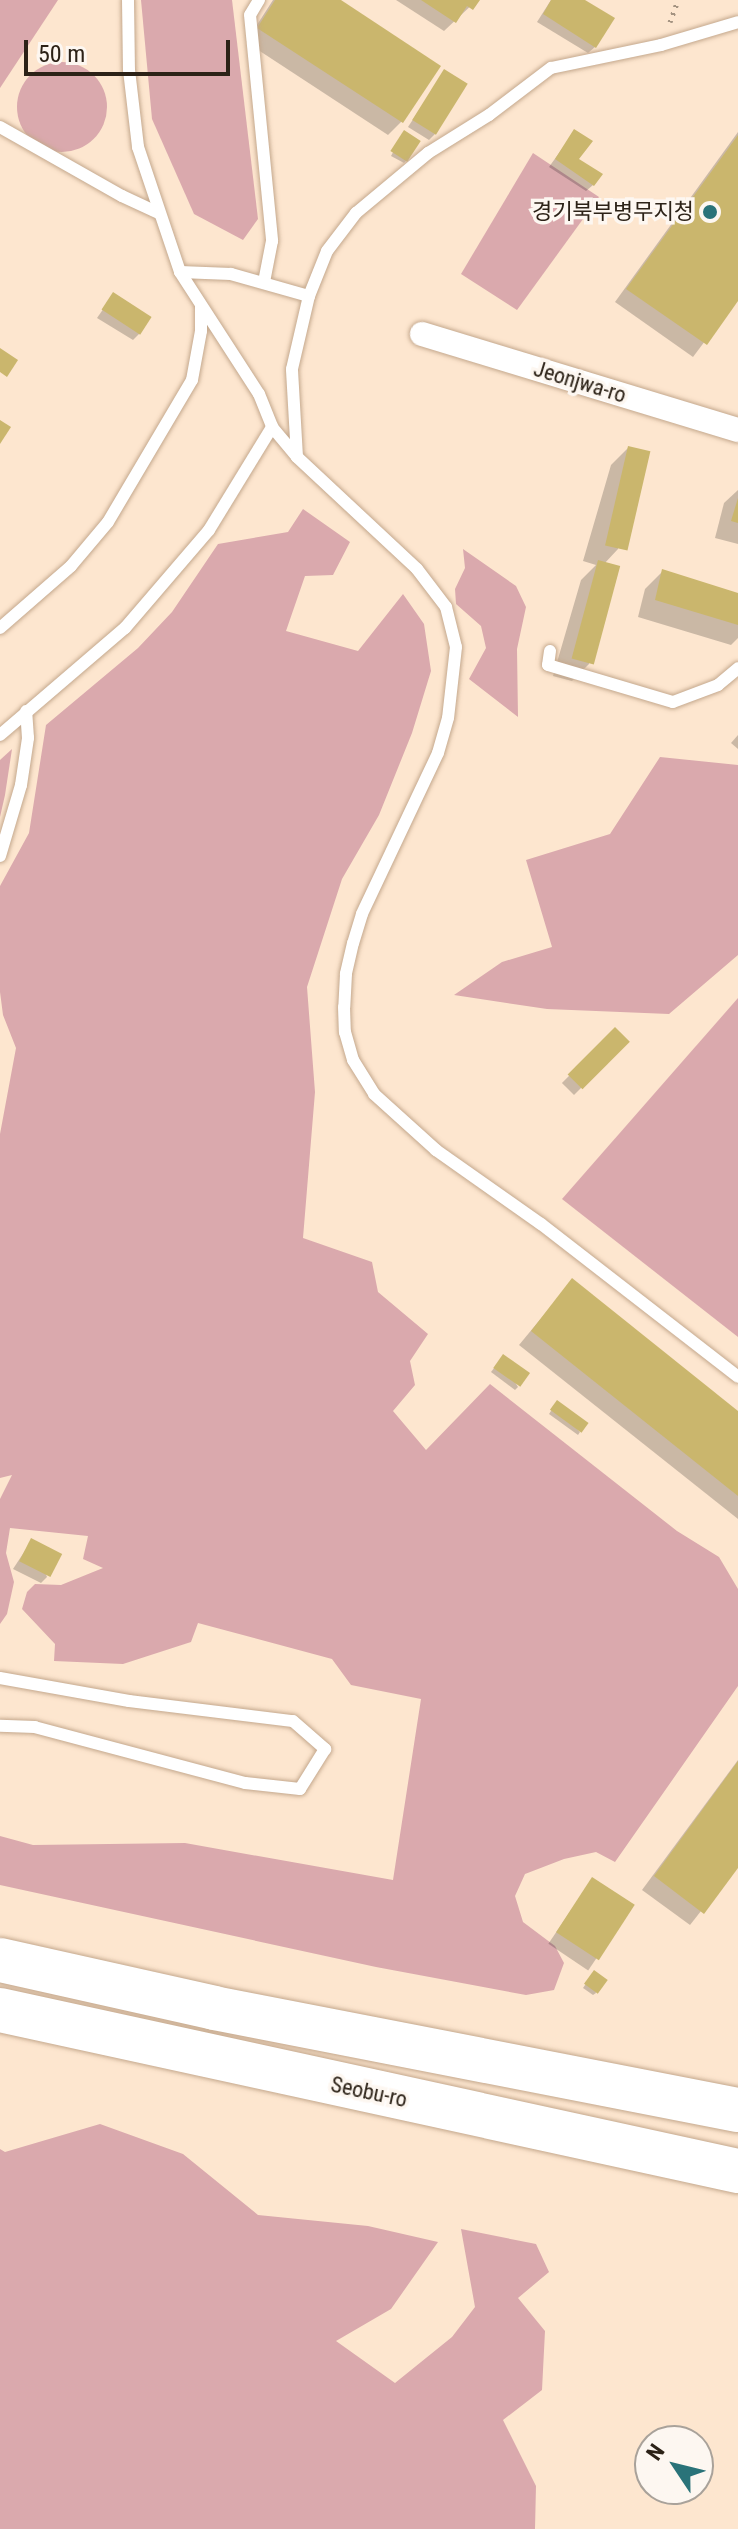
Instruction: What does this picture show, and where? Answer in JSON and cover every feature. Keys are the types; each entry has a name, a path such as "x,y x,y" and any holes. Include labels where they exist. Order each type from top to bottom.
{"highway":[{"path":"0,1960 214,2008 738,2110"},
{"name":"Seobu-ro","path":"0,2010 738,2171"}],"street":[{"name":"Jeonjwa-ro","path":"422,334 738,430"}],"lane":[{"path":"128,0 129,70 138,147 180,272 259,394 272,427 297,457 417,569 446,607 456,647 448,718 438,753 362,914 353,943 346,974 344,1007 345,1032 353,1060 374,1094 436,1150 541,1224 738,1377"},
{"path":"259,0 250,15 272,241 264,282"},
{"path":"297,457 292,369 309,296 327,251 356,213 428,153 489,115 551,68 661,45 738,22"},
{"path":"0,127 158,213"},
{"path":"180,272 231,274 309,296"},
{"path":"0,628 71,566 108,522 192,380 201,331 201,306"},
{"path":"0,735 125,628 164,584 237,490 272,427"},
{"path":"550,651 548,665 673,702 718,685 738,668"},
{"path":"0,856 21,785 28,738 26,711"},
{"path":"0,1678 129,1701 293,1721 325,1749 300,1789 245,1783 35,1727 0,1726"}],"shaded area":[{"path":"0,0 58,0 0,88"},
{"path":"141,0 232,0 258,219 243,240 194,214 152,119"},
{"path":"62,62 79,65 94,75 104,90 107,107 104,124 94,139 79,149 62,152 45,149 30,139 20,124 17,107 20,90 30,75 45,65"},
{"path":"533,153 599,197 517,310 461,274"},
{"path":"303,509 350,542 333,575 305,576 286,631 358,651 403,594 424,624 431,671 412,733 379,815 342,879 307,987 315,1092 303,1238 372,1262 378,1292 428,1334 410,1361 415,1385 393,1411 426,1450 490,1384 677,1531 719,1557 738,1589 738,1686 615,1862 596,1852 564,1859 525,1874 515,1896 523,1922 555,1946 564,1963 554,1990 526,1995 376,1967 0,1885 0,1836 33,1845 185,1843 393,1880 421,1699 351,1685 332,1659 198,1623 191,1642 123,1664 54,1661 55,1644 22,1609 27,1592 35,1584 61,1585 103,1568 83,1559 88,1536 10,1528 6,1553 14,1582 7,1614 0,1624 0,1499 12,1475 0,1478 0,1134 16,1048 3,1015 0,992 0,886 29,833 46,725 138,648 172,612 218,544 288,532"},
{"path":"463,549 516,586 526,607 517,649 518,717 469,679 486,648 481,626 456,604 455,589 465,568"},
{"path":"12,749 5,795 0,817 0,760"},
{"path":"660,757 738,765 738,955 669,1014 547,1009 454,995 502,962 552,947 526,860 610,834"},
{"path":"738,998 738,1337 562,1199"},
{"path":"100,2124 183,2154 258,2215 368,2226 438,2242 391,2309 336,2341 395,2383 452,2337 475,2307 461,2229 536,2244 549,2272 518,2298 545,2331 542,2390 503,2420 536,2486 535,2529 0,2529 0,2149 5,2152"}],"building":[{"path":"275,0 341,0 441,66 403,123 257,28"},
{"path":"421,0 480,0 473,10 467,6 456,23"},
{"path":"551,0 585,0 615,18 596,48 543,14"},
{"path":"444,69 468,84 436,135 412,120"},
{"path":"574,129 593,141 579,159 603,174 594,186 555,159"},
{"path":"404,130 421,141 407,162 390,151"},
{"name":"경기북부병무지청","path":"738,135 738,301 707,345 626,289"},
{"path":"113,292 152,317 140,335 102,310"},
{"path":"0,348 18,360 7,377 0,372"},
{"path":"0,420 11,427 0,444"},
{"path":"628,446 650,451 627,551 605,545"},
{"path":"738,498 738,523 731,521"},
{"path":"598,560 620,566 594,664 572,659"},
{"path":"662,569 738,593 738,625 655,600"},
{"path":"615,1027 630,1042 582,1089 568,1074"},
{"path":"572,1278 738,1411 738,1496 531,1331"},
{"path":"503,1354 530,1373 520,1387 493,1368"},
{"path":"557,1400 589,1423 581,1433 550,1410"},
{"path":"31,1538 62,1554 50,1577 19,1561"},
{"path":"738,1761 738,1868 704,1914 654,1876"},
{"path":"592,1877 635,1905 599,1960 556,1932"},
{"path":"594,1970 608,1980 598,1994 584,1984"}],"place":[{"name":"경기북부병무지청","path":"710,212"}]}
